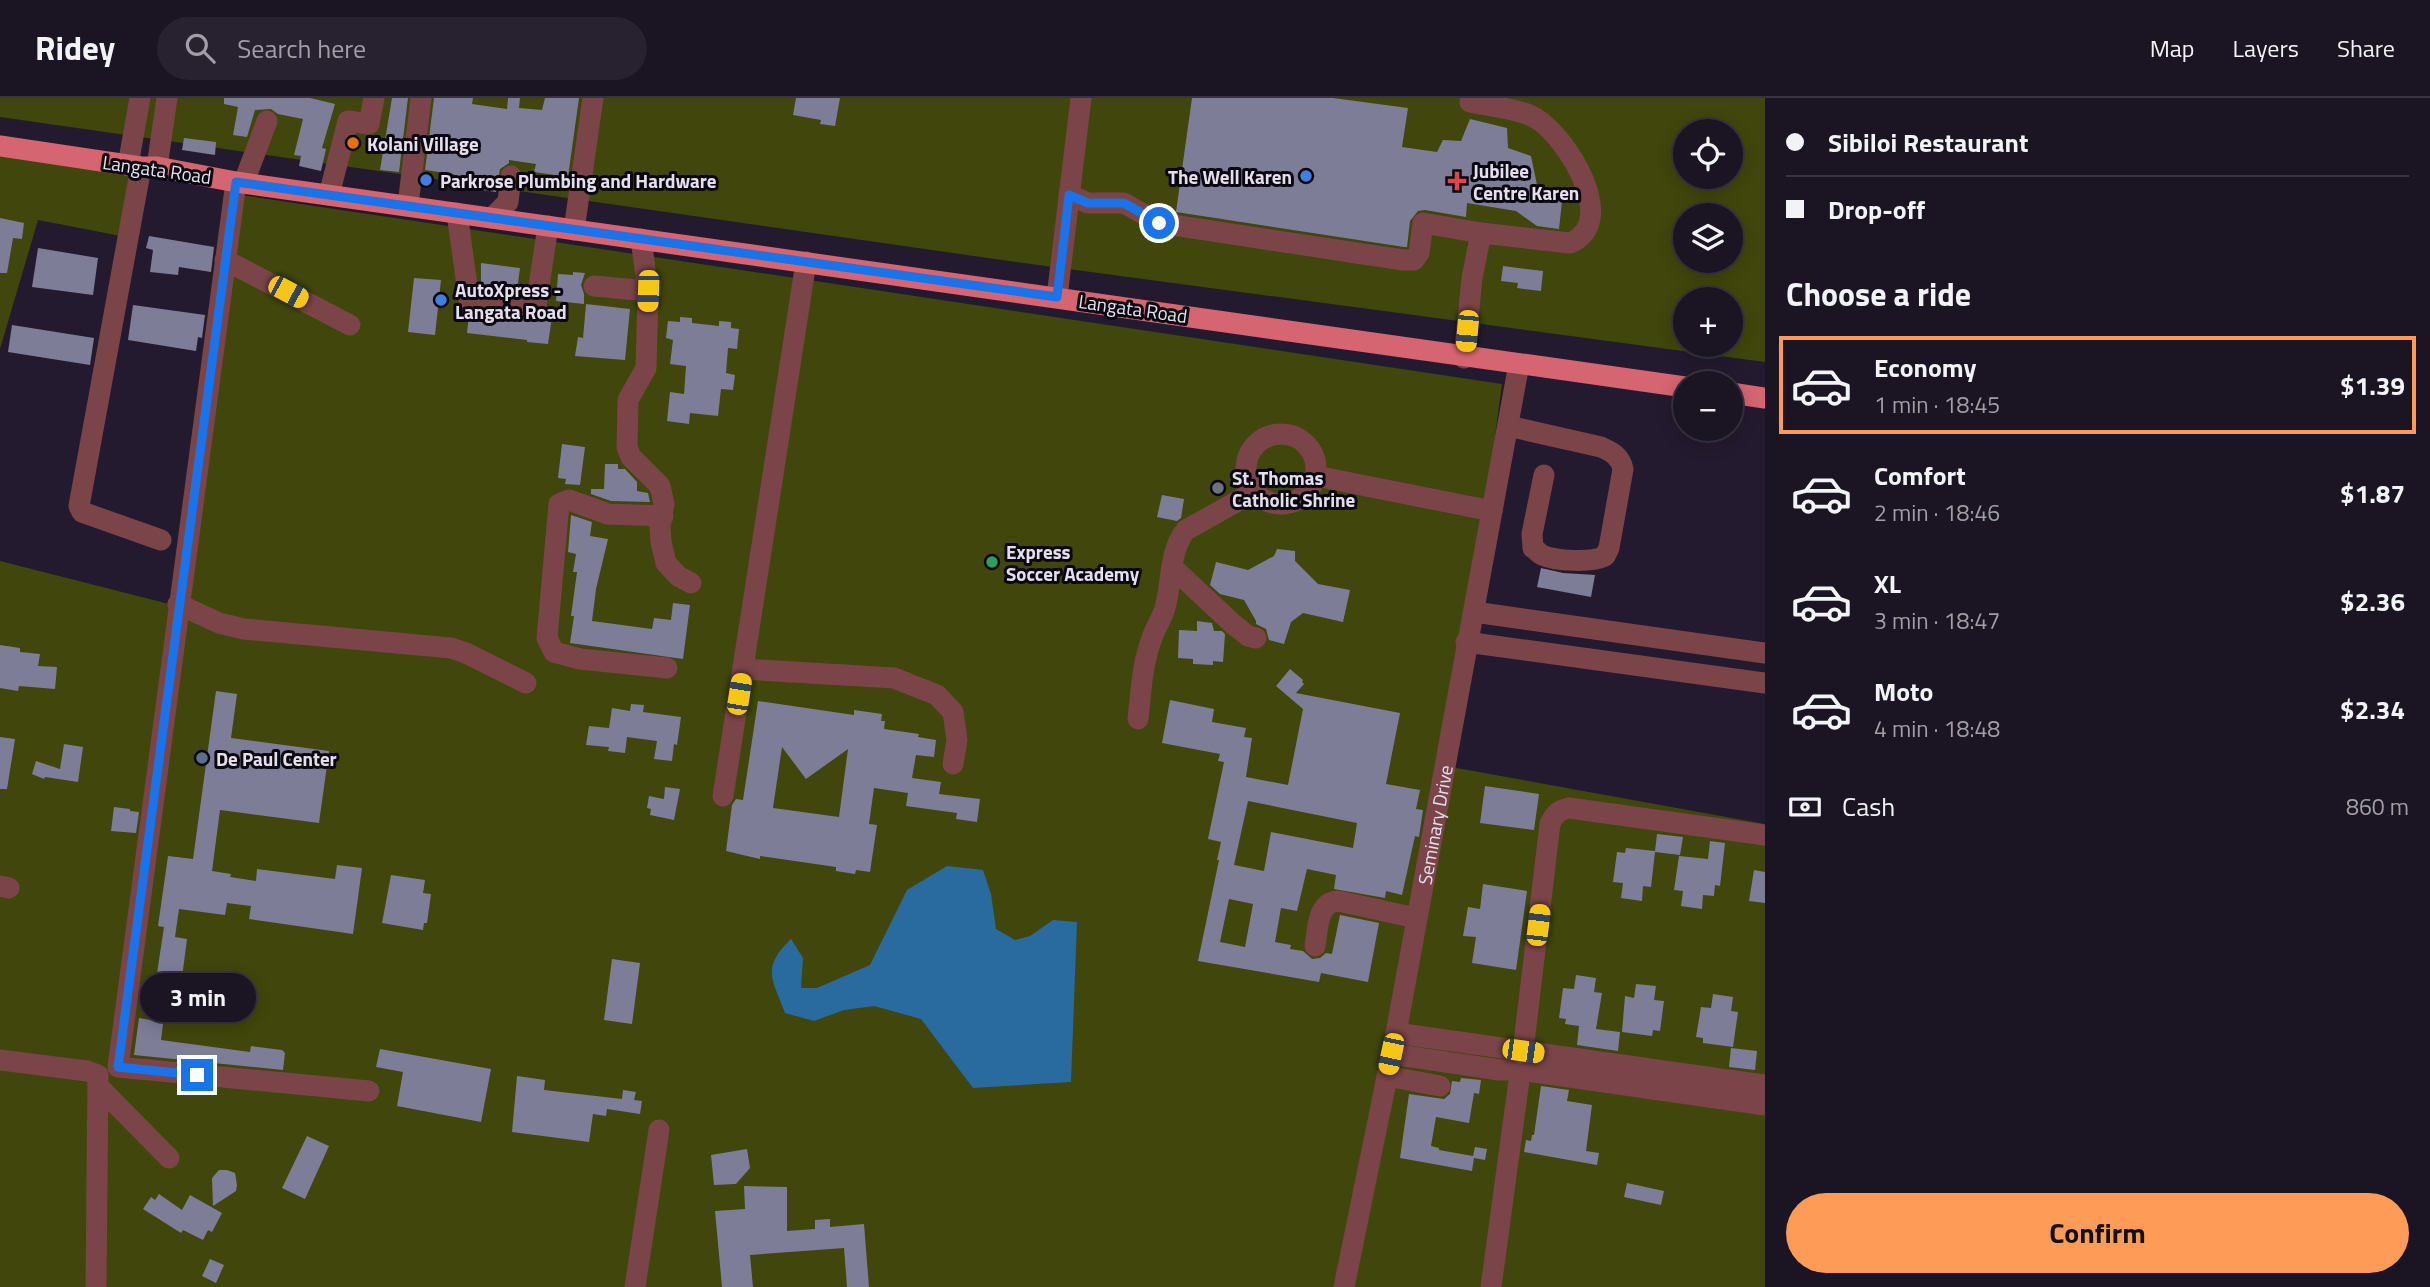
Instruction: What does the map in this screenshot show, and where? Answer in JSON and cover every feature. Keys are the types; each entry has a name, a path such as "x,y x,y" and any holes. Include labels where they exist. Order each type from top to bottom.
{"main road":[{"name":"Langata Road","path":"0,146 1464,358 1673,385"},
{"path":"1743,395 1765,398"}],"street":[{"path":"140,98 142,166"},
{"path":"161,540 82,512 79,506 142,166 167,98"},
{"path":"329,195 348,121 369,124 374,98"},
{"path":"408,205 421,98"},
{"path":"574,230 593,98"},
{"path":"1057,297 1081,98"},
{"path":"1069,195 1088,203 1124,203 1159,223 1404,260 1414,260 1419,256 1423,223 1570,243 1581,239 1591,215 1590,195 1579,171 1561,144 1540,120 1531,115 1470,102"},
{"path":"267,121 240,182 225,260 118,1067 369,1090"},
{"path":"457,213 469,300 536,305 538,224 518,204 517,177 508,202 492,218"},
{"path":"1464,358 1472,278 1481,233"},
{"path":"641,239 648,291 646,368 628,400 627,447 631,457 660,486 664,504 660,527 662,552 666,563 678,576 691,583"},
{"path":"225,260 350,325"},
{"path":"723,796 806,262"},
{"path":"594,286 648,291"},
{"name":"Seminary Drive","path":"1344,1287 1387,1076 1518,364"},
{"path":"1508,426 1601,447 1621,460 1623,469 1605,556 1598,560 1571,560 1542,555 1533,548 1532,534 1544,475"},
{"path":"1279,433 1292,435 1303,441 1312,451 1317,463 1316,476 1311,488 1302,498 1277,504 1254,492 1245,468 1248,455 1255,444 1266,436 1279,433"},
{"path":"1316,476 1492,511"},
{"path":"1138,719 1143,674 1152,638 1165,610 1180,537 1186,530 1254,492"},
{"path":"663,516 608,514 569,500 559,504 547,638 554,652 580,659 667,668"},
{"path":"1172,568 1233,624 1248,636 1256,638"},
{"path":"178,604 219,623 244,629 451,648 526,682"},
{"path":"1474,612 1765,653"},
{"path":"1573,657 1578,626"},
{"path":"1466,642 1765,683"},
{"path":"743,668 894,678 937,695 953,712 957,740 953,764"},
{"path":"1491,1287 1550,824 1557,812 1569,808 1765,835"},
{"path":"1314,946 1323,906 1329,901 1416,918"},
{"path":"1395,1033 1522,1060 1765,1105"},
{"path":"1391,1054 1500,1070 1522,1060 1765,1085"},
{"path":"0,1060 87,1071 98,1076 100,1088 96,1287"},
{"path":"1387,1076 1440,1086"},
{"path":"100,1088 169,1158"},
{"path":"635,1287 659,1130"}],"green space":[{"path":"0,98 1765,98 1765,362 1728,357 1743,357 1743,287 1673,287 1673,350 1009,261 0,117"},
{"path":"0,148 134,163 131,238 38,220 0,349"},
{"path":"234,194 1502,384 1451,767 1765,824 1765,1287 0,1287 0,561 177,606"}],"water":[{"path":"947,866 983,870 991,894 996,929 1015,940 1030,936 1053,920 1077,922 1071,1082 973,1088 921,1019 874,1006 844,1010 814,1021 785,1013 773,982 772,966 791,939 803,958 801,988 817,988 870,965 907,890"}],"building":[{"path":"224,98 310,98 335,104 322,148 326,149 321,171 299,166 301,156 294,155 303,119 278,114 271,109 255,110 247,137 233,135 238,107 224,104"},
{"path":"392,98 408,98 399,172 380,170"},
{"path":"434,98 473,98 472,104 507,109 508,98 520,98 519,108 542,110 545,98 579,98 568,177 534,172 536,164 509,160 509,163 500,169 496,192 461,187 462,179 453,174 425,170"},
{"path":"796,98 840,98 835,126 820,124 821,120 793,115"},
{"name":"The Well Karen","path":"1192,98 1333,98 1408,108 1402,147 1437,152 1443,140 1461,141 1470,119 1507,128 1508,148 1531,156 1537,185 1562,201 1559,229 1537,226 1516,211 1467,203 1466,217 1418,211 1410,221 1407,247 1404,247 1176,212"},
{"path":"184,138 216,142 215,155 182,150"},
{"path":"0,218 24,223 22,239 13,238 7,273 0,273"},
{"path":"149,236 214,247 211,272 179,267 178,275 150,272 153,250 146,248"},
{"path":"38,248 98,258 93,295 32,287"},
{"path":"481,263 520,268 517,290 481,288"},
{"path":"1503,266 1543,271 1541,291 1517,288 1518,283 1501,281"},
{"path":"573,272 585,273 581,285 584,304 556,301 558,274 573,275"},
{"path":"414,278 441,280 435,335 408,332"},
{"path":"586,304 630,309 625,360 575,356 578,337 583,338"},
{"path":"133,305 205,315 202,338 198,337 196,351 128,340"},
{"path":"469,313 552,317 548,344 467,333"},
{"path":"680,317 692,318 692,323 719,326 719,321 731,322 731,328 739,329 737,349 728,348 726,373 735,375 733,390 721,389 718,416 690,413 689,424 667,421 670,392 684,394 686,366 670,364 673,340 666,338 668,321 680,322"},
{"path":"12,325 94,338 90,365 8,352"},
{"path":"562,444 585,447 580,485 565,484 566,479 558,478"},
{"path":"605,464 618,464 618,469 625,469 637,482 637,491 648,493 650,502 611,501 591,494 591,489 604,489"},
{"path":"1162,495 1184,499 1181,518 1177,521 1157,517"},
{"path":"571,515 592,522 590,536 608,539 596,589 592,621 652,629 654,618 671,620 673,603 690,605 683,659 570,643 577,572 573,572 576,554 568,552"},
{"path":"1277,549 1295,551 1295,561 1318,584 1350,590 1343,622 1303,613 1291,622 1284,644 1269,640 1266,629 1256,624 1244,600 1220,594 1210,585 1216,562 1248,570 1274,556"},
{"path":"1541,568 1563,573 1595,575 1591,597 1537,587"},
{"path":"1197,621 1212,623 1214,631 1222,631 1225,634 1223,662 1213,661 1213,665 1193,664 1193,659 1178,658 1179,630 1197,631"},
{"path":"0,645 20,648 20,652 40,654 38,666 57,667 55,689 19,686 18,691 0,688"},
{"path":"1290,669 1304,684 1296,693 1400,713 1386,784 1420,790 1416,809 1423,810 1419,837 1415,836 1402,895 1386,891 1385,898 1334,889 1336,875 1307,869 1297,911 1281,908 1275,942 1291,945 1290,949 1303,951 1312,959 1320,958 1326,953 1332,954 1340,915 1379,923 1368,982 1321,973 1319,982 1198,961 1219,860 1221,842 1208,839 1224,762 1218,761 1220,754 1162,743 1170,700 1214,709 1212,722 1246,728 1244,737 1252,738 1246,777 1288,785 1303,709 1276,686","holes":["1248,801 1357,823 1353,848 1271,832 1264,871 1234,865","1229,899 1253,904 1245,947 1220,942"]},
{"path":"216,691 237,694 231,738 329,751 319,823 220,810 212,871 256,881 257,869 335,879 337,865 362,868 353,934 249,919 251,906 227,903 225,915 179,909 175,937 187,939 179,1001 166,1000 161,1040 250,1052 251,1046 282,1050 285,1053 283,1070 134,1055 139,1018 150,1020 164,927 158,926 168,856 193,859"},
{"path":"758,701 854,715 854,710 882,714 884,729 919,734 918,737 936,740 934,757 916,755 912,778 941,782 939,794 980,799 977,822 956,819 957,813 906,806 908,793 874,788 869,824 877,825 870,872 856,870 855,874 836,871 836,867 760,856 760,859 726,851 732,805 736,799 743,800","holes":["782,747 806,779 848,749 839,817 773,808"]},
{"path":"631,704 644,705 643,712 681,717 672,761 654,759 657,741 627,737 625,753 608,751 609,747 586,745 589,726 609,728 612,708 630,711"},
{"path":"0,737 15,739 7,789 0,789"},
{"path":"64,744 83,747 78,782 44,779 32,774 36,761 60,769"},
{"path":"1485,786 1539,794 1534,830 1480,823"},
{"path":"665,787 680,789 674,820 650,815 651,809 647,808 649,796 664,799"},
{"path":"114,807 139,812 136,833 111,831"},
{"path":"1657,834 1683,837 1680,855 1655,852 1651,887 1643,886 1642,901 1621,898 1623,883 1613,882 1617,852 1625,853 1626,848 1655,851"},
{"path":"1710,841 1725,843 1720,886 1715,885 1714,896 1703,895 1702,909 1681,906 1683,891 1674,890 1679,856 1708,859"},
{"path":"1754,870 1765,872 1765,903 1749,901"},
{"path":"391,875 425,880 423,893 431,894 427,923 424,923 423,930 382,923"},
{"path":"1483,884 1527,891 1516,970 1472,963 1476,937 1463,936 1468,907 1480,909"},
{"path":"612,959 640,963 632,1024 604,1020"},
{"path":"1576,975 1596,978 1594,992 1602,993 1596,1029 1620,1032 1618,1051 1577,1045 1579,1026 1565,1024 1566,1019 1559,1018 1563,988 1574,989"},
{"path":"1636,984 1656,986 1654,1000 1664,1001 1660,1031 1653,1030 1652,1036 1622,1032 1625,996 1634,998"},
{"path":"1713,994 1733,997 1731,1011 1738,1012 1733,1047 1703,1043 1703,1038 1696,1037 1701,1007 1711,1008"},
{"path":"1731,1048 1757,1051 1755,1070 1729,1067"},
{"path":"380,1049 491,1069 481,1122 397,1106 403,1072 376,1067"},
{"path":"517,1076 545,1080 544,1090 622,1099 623,1090 636,1092 634,1100 642,1101 640,1114 607,1109 606,1116 593,1114 589,1142 512,1132"},
{"path":"1461,1078 1481,1080 1479,1094 1474,1093 1469,1123 1436,1117 1431,1146 1473,1156 1475,1147 1487,1149 1485,1160 1474,1158 1472,1171 1400,1158 1409,1094 1444,1099 1450,1094 1452,1081 1460,1082"},
{"path":"1541,1086 1569,1090 1567,1101 1592,1105 1586,1151 1599,1153 1597,1165 1524,1152 1526,1140 1531,1141 1534,1135"},
{"path":"307,1136 329,1146 305,1199 282,1188"},
{"path":"747,1149 750,1168 736,1184 714,1185 711,1155"},
{"path":"219,1170 235,1173 236,1191 213,1206 212,1178"},
{"path":"1627,1183 1664,1191 1661,1205 1624,1197"},
{"path":"744,1186 787,1187 787,1231 815,1229 815,1220 830,1219 830,1227 864,1224 869,1287 847,1287 844,1248 750,1255 753,1287 722,1287 715,1211 745,1209"},
{"path":"159,1194 182,1210 190,1195 222,1213 212,1232 208,1230 203,1240 183,1230 181,1233 143,1209 151,1197 155,1200"},
{"path":"210,1259 224,1265 216,1283 202,1276"}],"place":[{"name":"Kolani Village","path":"353,143"},
{"name":"The Well Karen","path":"1306,176"},
{"name":"Parkrose Plumbing and Hardware","path":"426,180"},
{"name":"Jubilee Centre Karen","path":"1457,181"},
{"name":"AutoXpress - Langata Road","path":"441,300"},
{"name":"St. Thomas Catholic Shrine","path":"1218,488"},
{"name":"Express Soccer Academy","path":"992,562"},
{"name":"De Paul Center","path":"202,758"}],"route":[{"path":"197,1075 118,1067 236,182 1057,297 1069,195 1088,203 1124,203 1159,223"}]}
